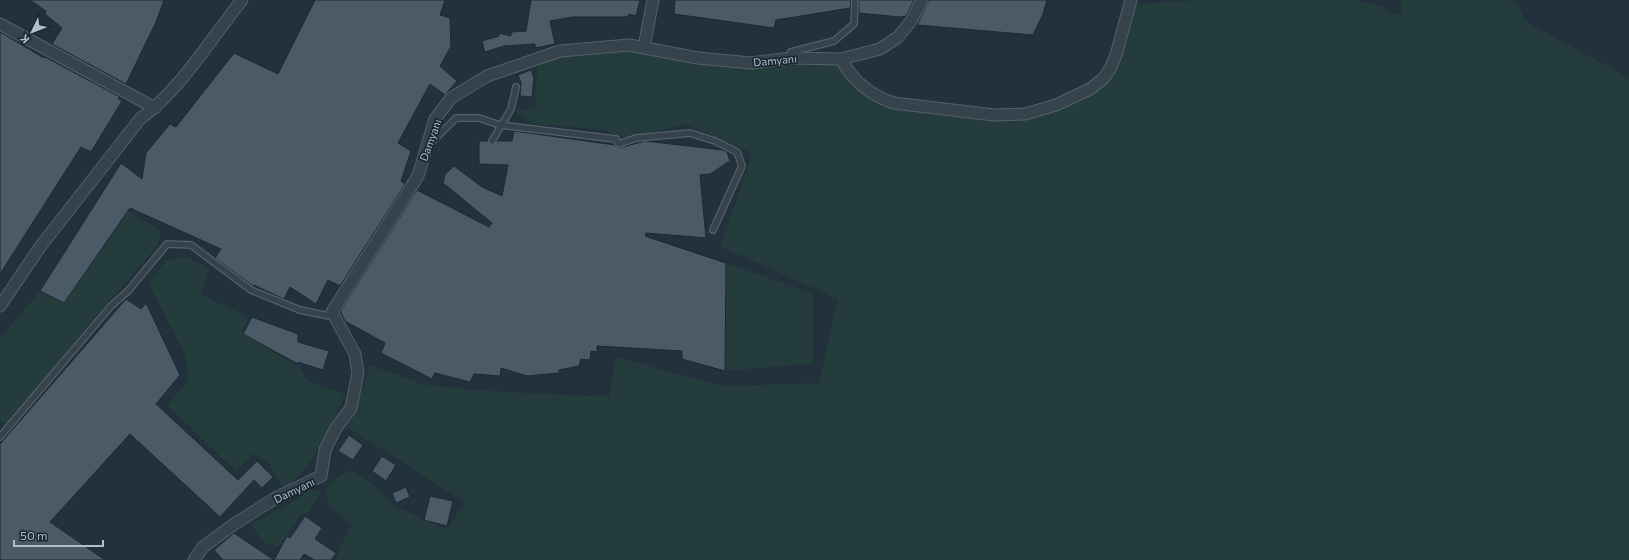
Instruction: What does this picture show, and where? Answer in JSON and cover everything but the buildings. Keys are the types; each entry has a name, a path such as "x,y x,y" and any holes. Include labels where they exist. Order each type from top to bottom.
{"street":[{"path":"0,306 40,247 140,119 155,108 194,63 242,0"},
{"path":"644,47 654,0"},
{"name":"Damyanı","path":"194,560 203,547 233,525 277,497 321,476 325,450 336,428 351,408 358,373 356,354 332,312 418,176 435,120 451,98 487,76 560,51 630,46 644,47 698,58 751,63 791,58 841,59 880,49 898,37 911,21 922,0"},
{"path":"841,59 844,66 868,91 880,99 894,104 994,115 1025,114 1056,105 1090,88 1103,79 1110,69 1116,55 1131,0"},
{"path":"0,24 155,108"}],"lane":[{"path":"791,58 791,52 834,41 854,24 855,0"},
{"path":"492,141 500,125 511,109 516,87"},
{"path":"425,149 456,118 479,118 500,125 616,139 619,144 636,138 690,133 715,141 737,152 742,166 713,230"},
{"path":"0,437 110,306 128,291 167,244 191,245 251,290 300,310 335,318"}],"green space":[{"path":"1199,0 1354,0 1385,7 1387,12 1402,16 1402,0 1513,0 1518,4 1525,21 1629,78 1629,560 335,560 351,525 329,505 325,492 334,479 351,470 376,486 393,505 447,530 465,502 347,427 356,410 370,365 422,384 470,390 609,397 616,357 721,386 819,383 838,299 721,247 752,153 685,124 627,139 601,129 534,124 515,111 535,107 537,68 554,58 579,52 610,50 680,52 773,61 837,63 866,94 1026,117 1104,82 1135,4"},
{"path":"128,211 161,231 157,247 95,317 7,425 0,420 0,338 40,291 64,303"},
{"path":"187,257 210,268 201,294 248,317 242,333 299,367 308,381 345,394 331,427 311,461 287,488 280,483 269,463 252,454 235,471 168,406 188,380 186,357 149,284 166,260"},
{"path":"726,263 813,294 813,363 725,371"},
{"path":"309,490 321,491 309,512 301,514 279,546 264,544 251,524 288,505"}]}
